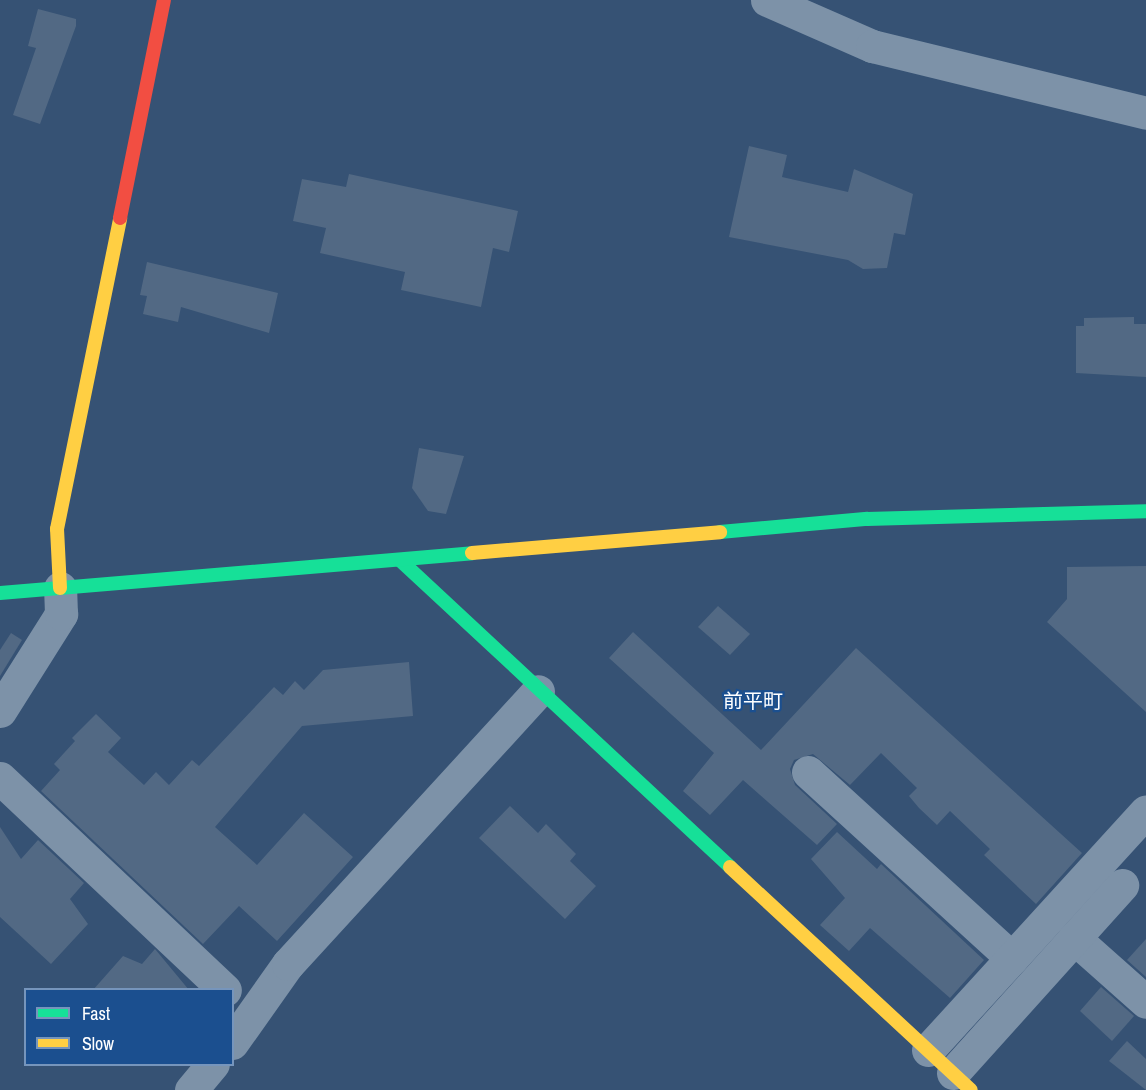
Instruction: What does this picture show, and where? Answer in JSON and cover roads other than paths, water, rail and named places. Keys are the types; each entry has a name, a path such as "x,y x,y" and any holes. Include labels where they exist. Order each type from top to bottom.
{"street":[{"path":"0,711 61,614 57,529 164,0"},
{"path":"766,0 872,46 1146,113"},
{"path":"0,592 401,561 867,519 1146,512"},
{"path":"401,561 538,691 962,1082 1074,938 1122,885"},
{"path":"234,1037 244,1007 288,964 538,691"},
{"path":"808,772 1012,958"},
{"path":"0,778 223,988"},
{"path":"928,1050 1146,812"},
{"path":"1074,938 1146,1002"},
{"path":"191,1090 212,1066"}],"district":[{"name":"前平町","path":"753,700"}]}
